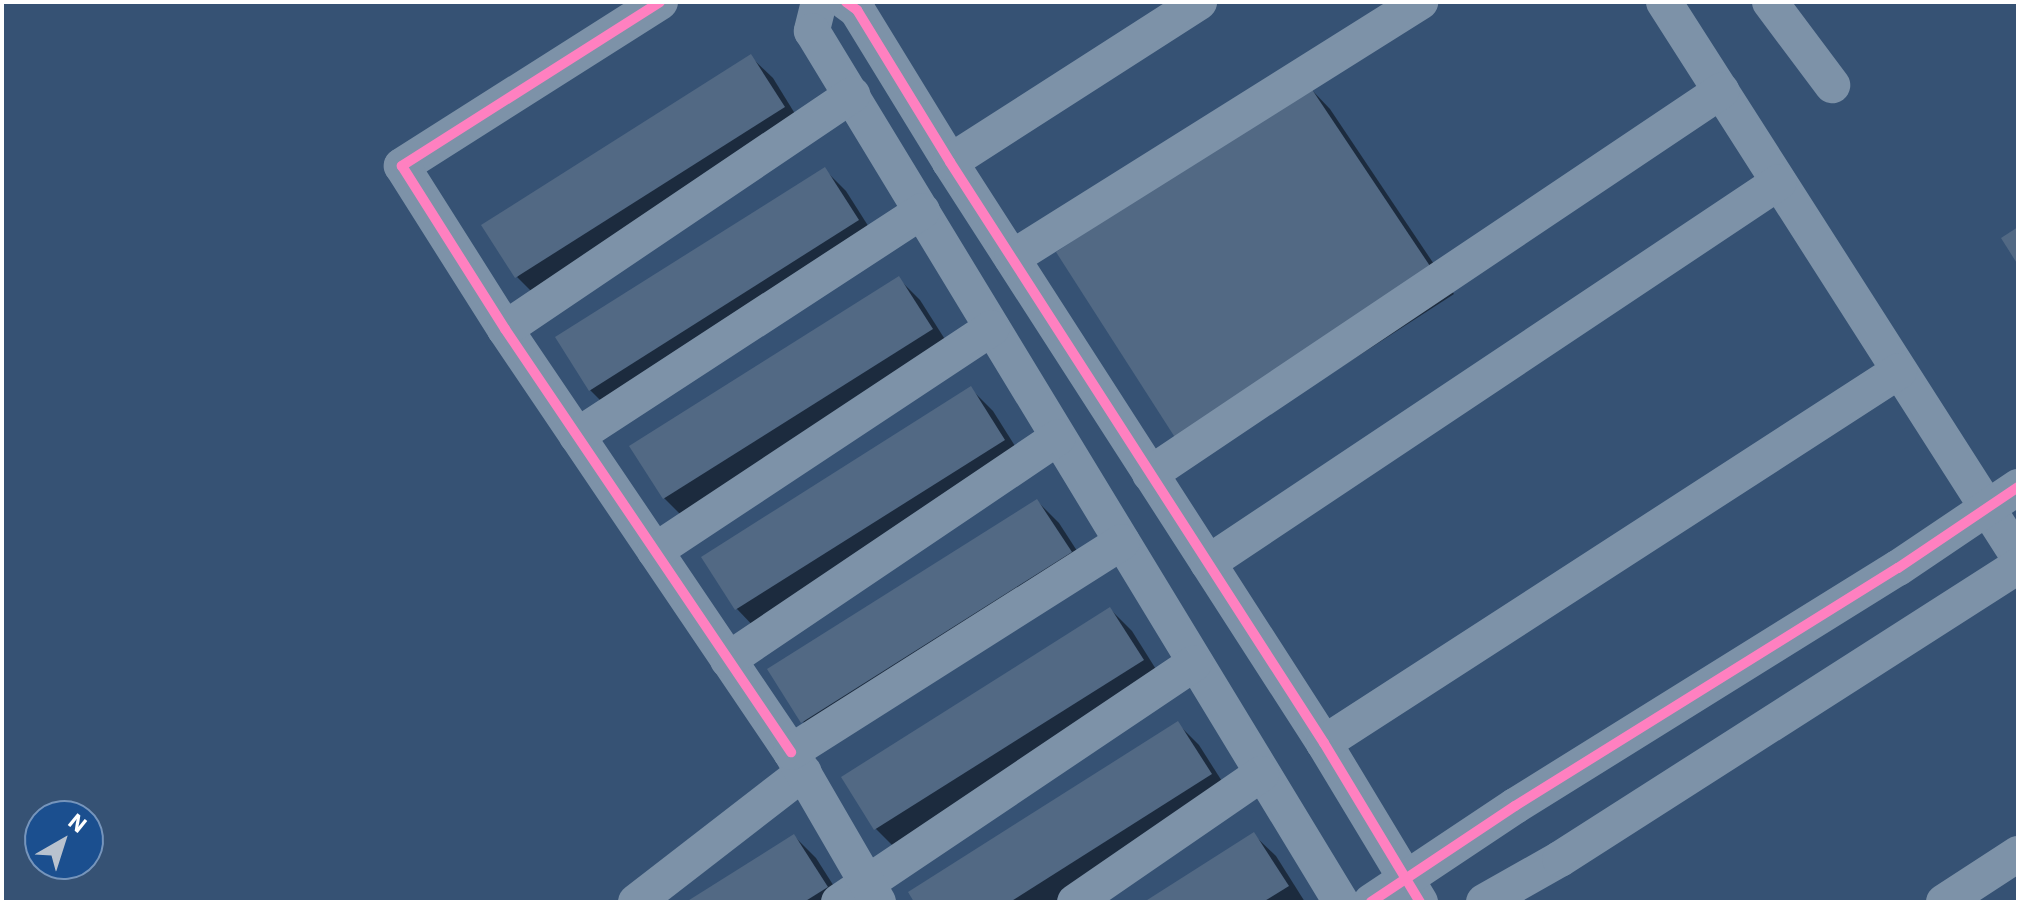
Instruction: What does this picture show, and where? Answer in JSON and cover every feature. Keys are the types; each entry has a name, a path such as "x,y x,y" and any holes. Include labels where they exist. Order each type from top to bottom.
{"street":[{"path":"660,2 402,166 505,329 797,762 861,896 1194,663"},
{"path":"819,2 812,31 1341,902"},
{"path":"846,2 857,10 950,162 1324,743 1413,891"},
{"path":"950,162 1199,2"},
{"path":"1012,258 1420,2"},
{"path":"1664,2 2018,556"},
{"path":"1770,2 1832,85"},
{"path":"1150,474 1721,91"},
{"path":"505,329 852,95"},
{"path":"1208,563 1779,182"},
{"path":"577,436 922,211"},
{"path":"655,551 992,328"},
{"path":"1324,743 1899,371"},
{"path":"728,660 1058,437"},
{"path":"1371,902 1413,891 1515,806 1898,568 2018,487"},
{"path":"636,902 797,762 1122,542"},
{"path":"1484,902 1560,859 2018,566"},
{"path":"1075,902 1261,774"},
{"path":"1944,902 2018,854"}],"building":[{"path":"751,54 785,107 515,278 481,225"},
{"path":"1309,85 1434,272 1176,439 1056,252"},
{"path":"825,167 859,220 589,391 555,337"},
{"path":"2018,227 2018,265 2001,238"},
{"path":"899,276 933,329 663,499 629,446"},
{"path":"971,386 1005,440 735,610 701,557"},
{"path":"1037,499 1072,552 801,723 767,669"},
{"path":"1110,607 1144,660 874,830 841,777"},
{"path":"1178,721 1212,774 1010,902 914,902 908,892"},
{"path":"1254,832 1289,886 1263,902 1144,902"},
{"path":"794,834 828,887 804,902 686,902"}],"cycle path":[{"path":"660,2 402,166 505,329 791,752"},
{"path":"846,2 857,10 950,162 1324,743 1420,902"},
{"path":"1371,902 1515,806 1898,568 2018,487"}]}
